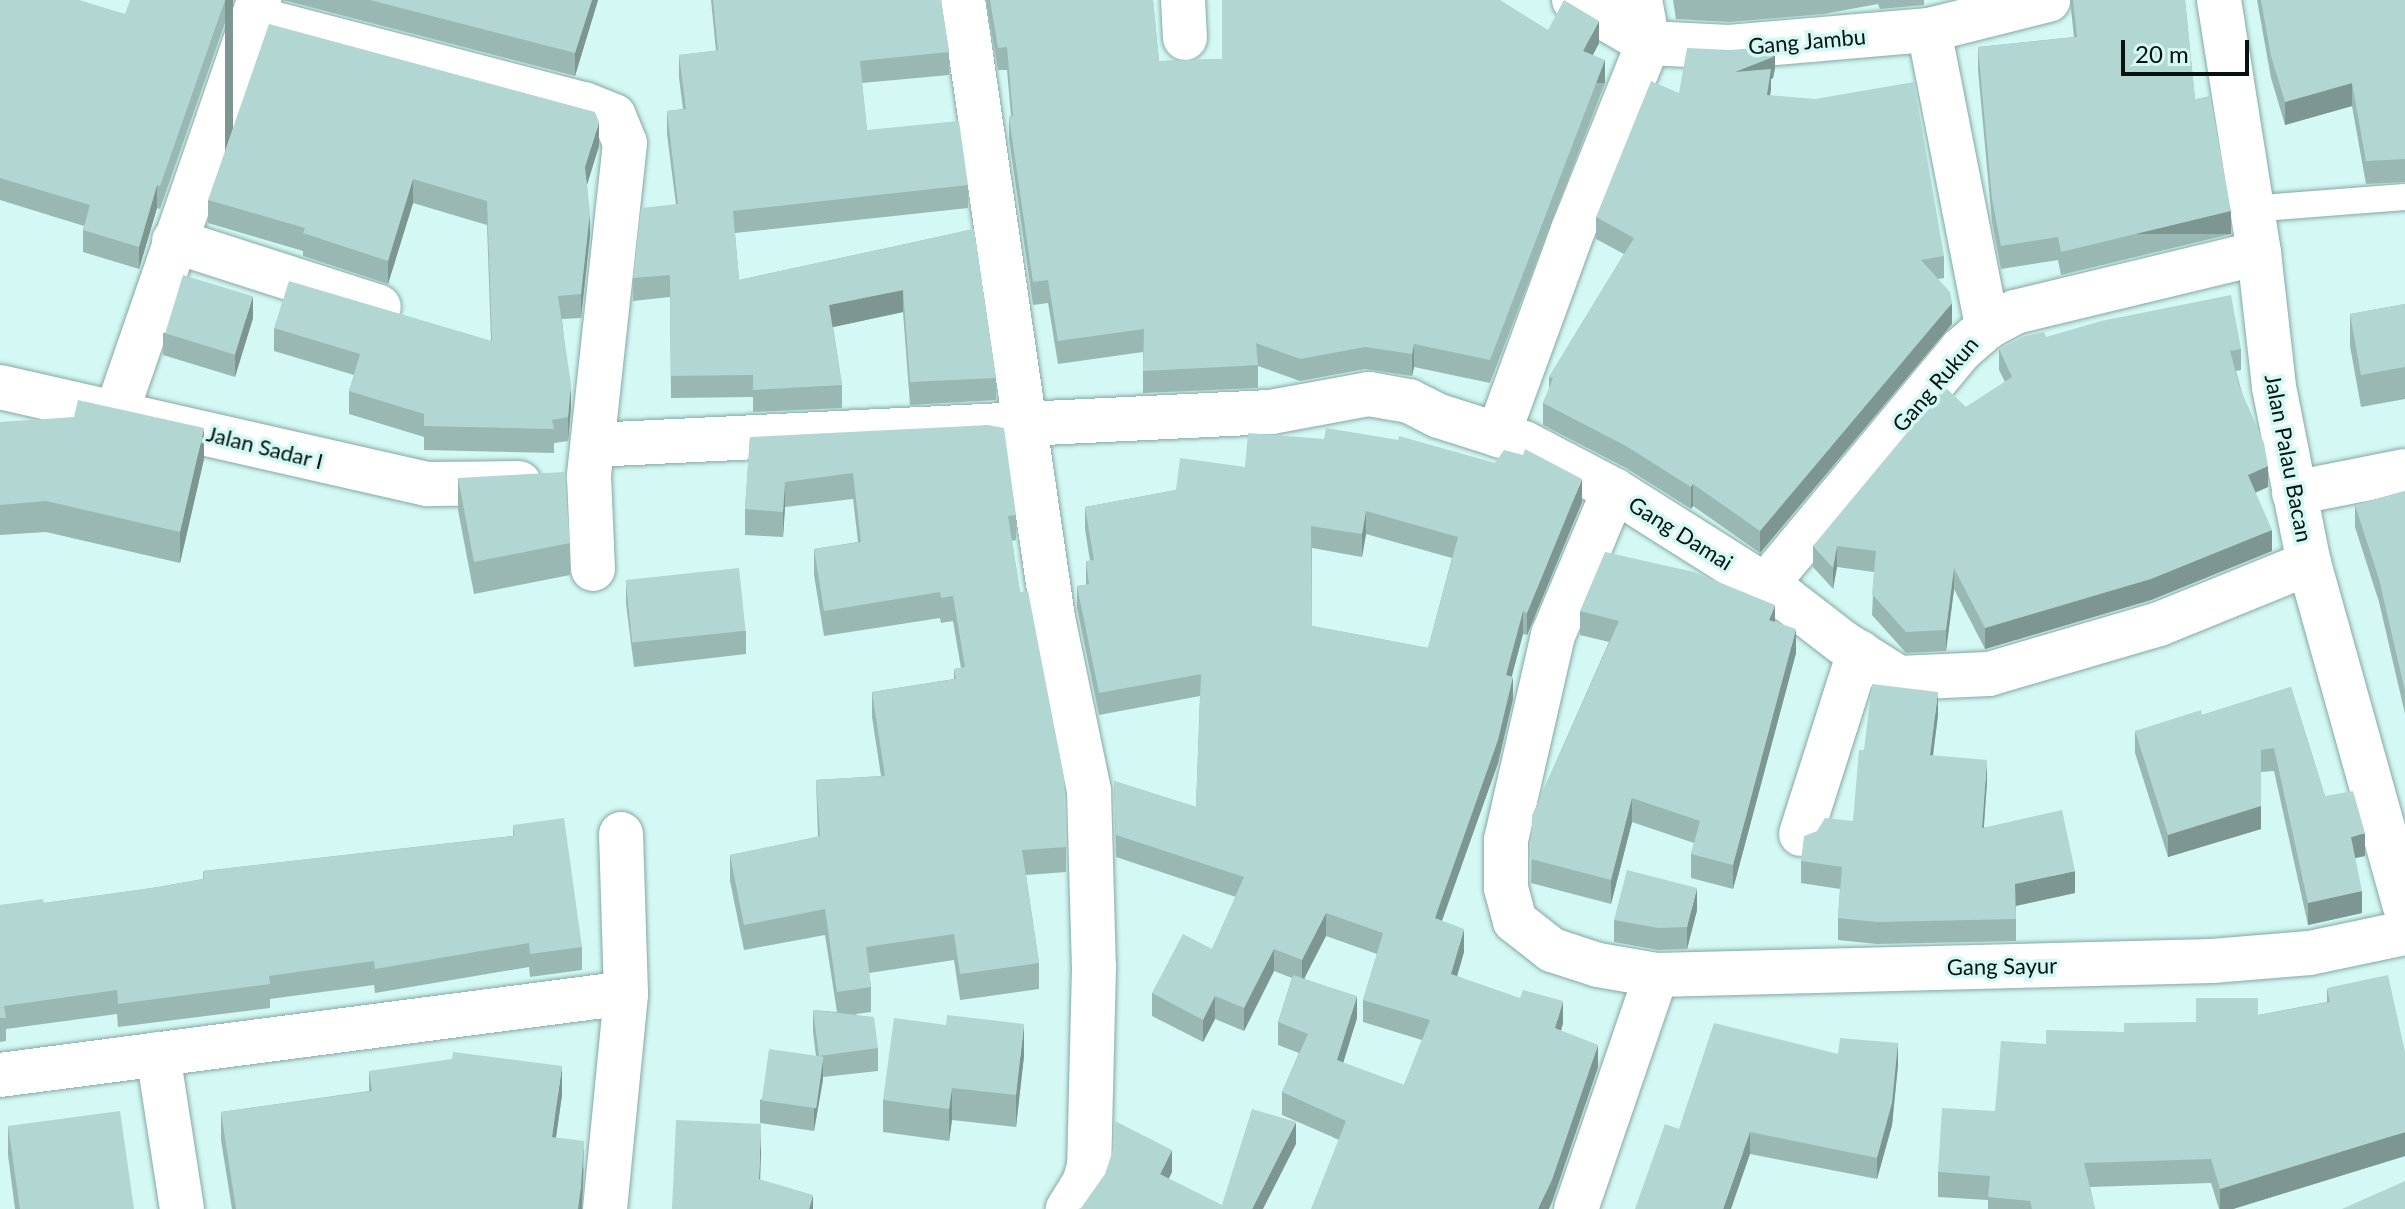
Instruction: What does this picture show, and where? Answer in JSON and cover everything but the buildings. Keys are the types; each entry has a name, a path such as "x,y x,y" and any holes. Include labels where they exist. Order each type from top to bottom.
{"street":[{"path":"963,0 1053,618 1089,791 1094,967 1089,1166 1084,1183 1068,1209"},
{"name":"Gang Jambu","path":"1574,0 1648,43 1729,47 1929,30 1973,10 2048,0"},
{"path":"1498,435 1573,230 1648,43 1640,0"},
{"name":"Jalan Palau Bacan","path":"2219,0 2249,209 2259,253 2274,387 2294,493 2309,563 2405,906"},
{"path":"117,411 256,9 584,104 614,116 625,143 591,461 593,569"},
{"path":"1929,30 1987,327"},
{"path":"174,241 379,307"},
{"name":"Gang Rukun","path":"1765,586 1962,349 1987,327 2015,312 2259,253"},
{"name":"Jalan Sadar I","path":"0,387 117,411 428,484 484,486 591,461 1024,423"},
{"name":"Gang Damai","path":"1024,423 1271,412 1369,394 1409,401 1439,416 1524,443 1614,490 1765,586 1899,678 1989,674 2159,624 2309,563"},
{"path":"2294,493 2405,471"},
{"name":"Gang Sayur","path":"1614,490 1553,635 1506,840 1506,888 1515,921 1552,950 1598,965 1656,975 2212,961 2310,953 2405,933"},
{"path":"1801,834 1859,652"},
{"path":"605,1209 626,993 621,834"},
{"path":"1576,1209 1656,975"},
{"path":"0,1075 626,993"},
{"path":"158,1054 182,1209"}],"lane":[{"path":"2249,209 2405,197"}]}
